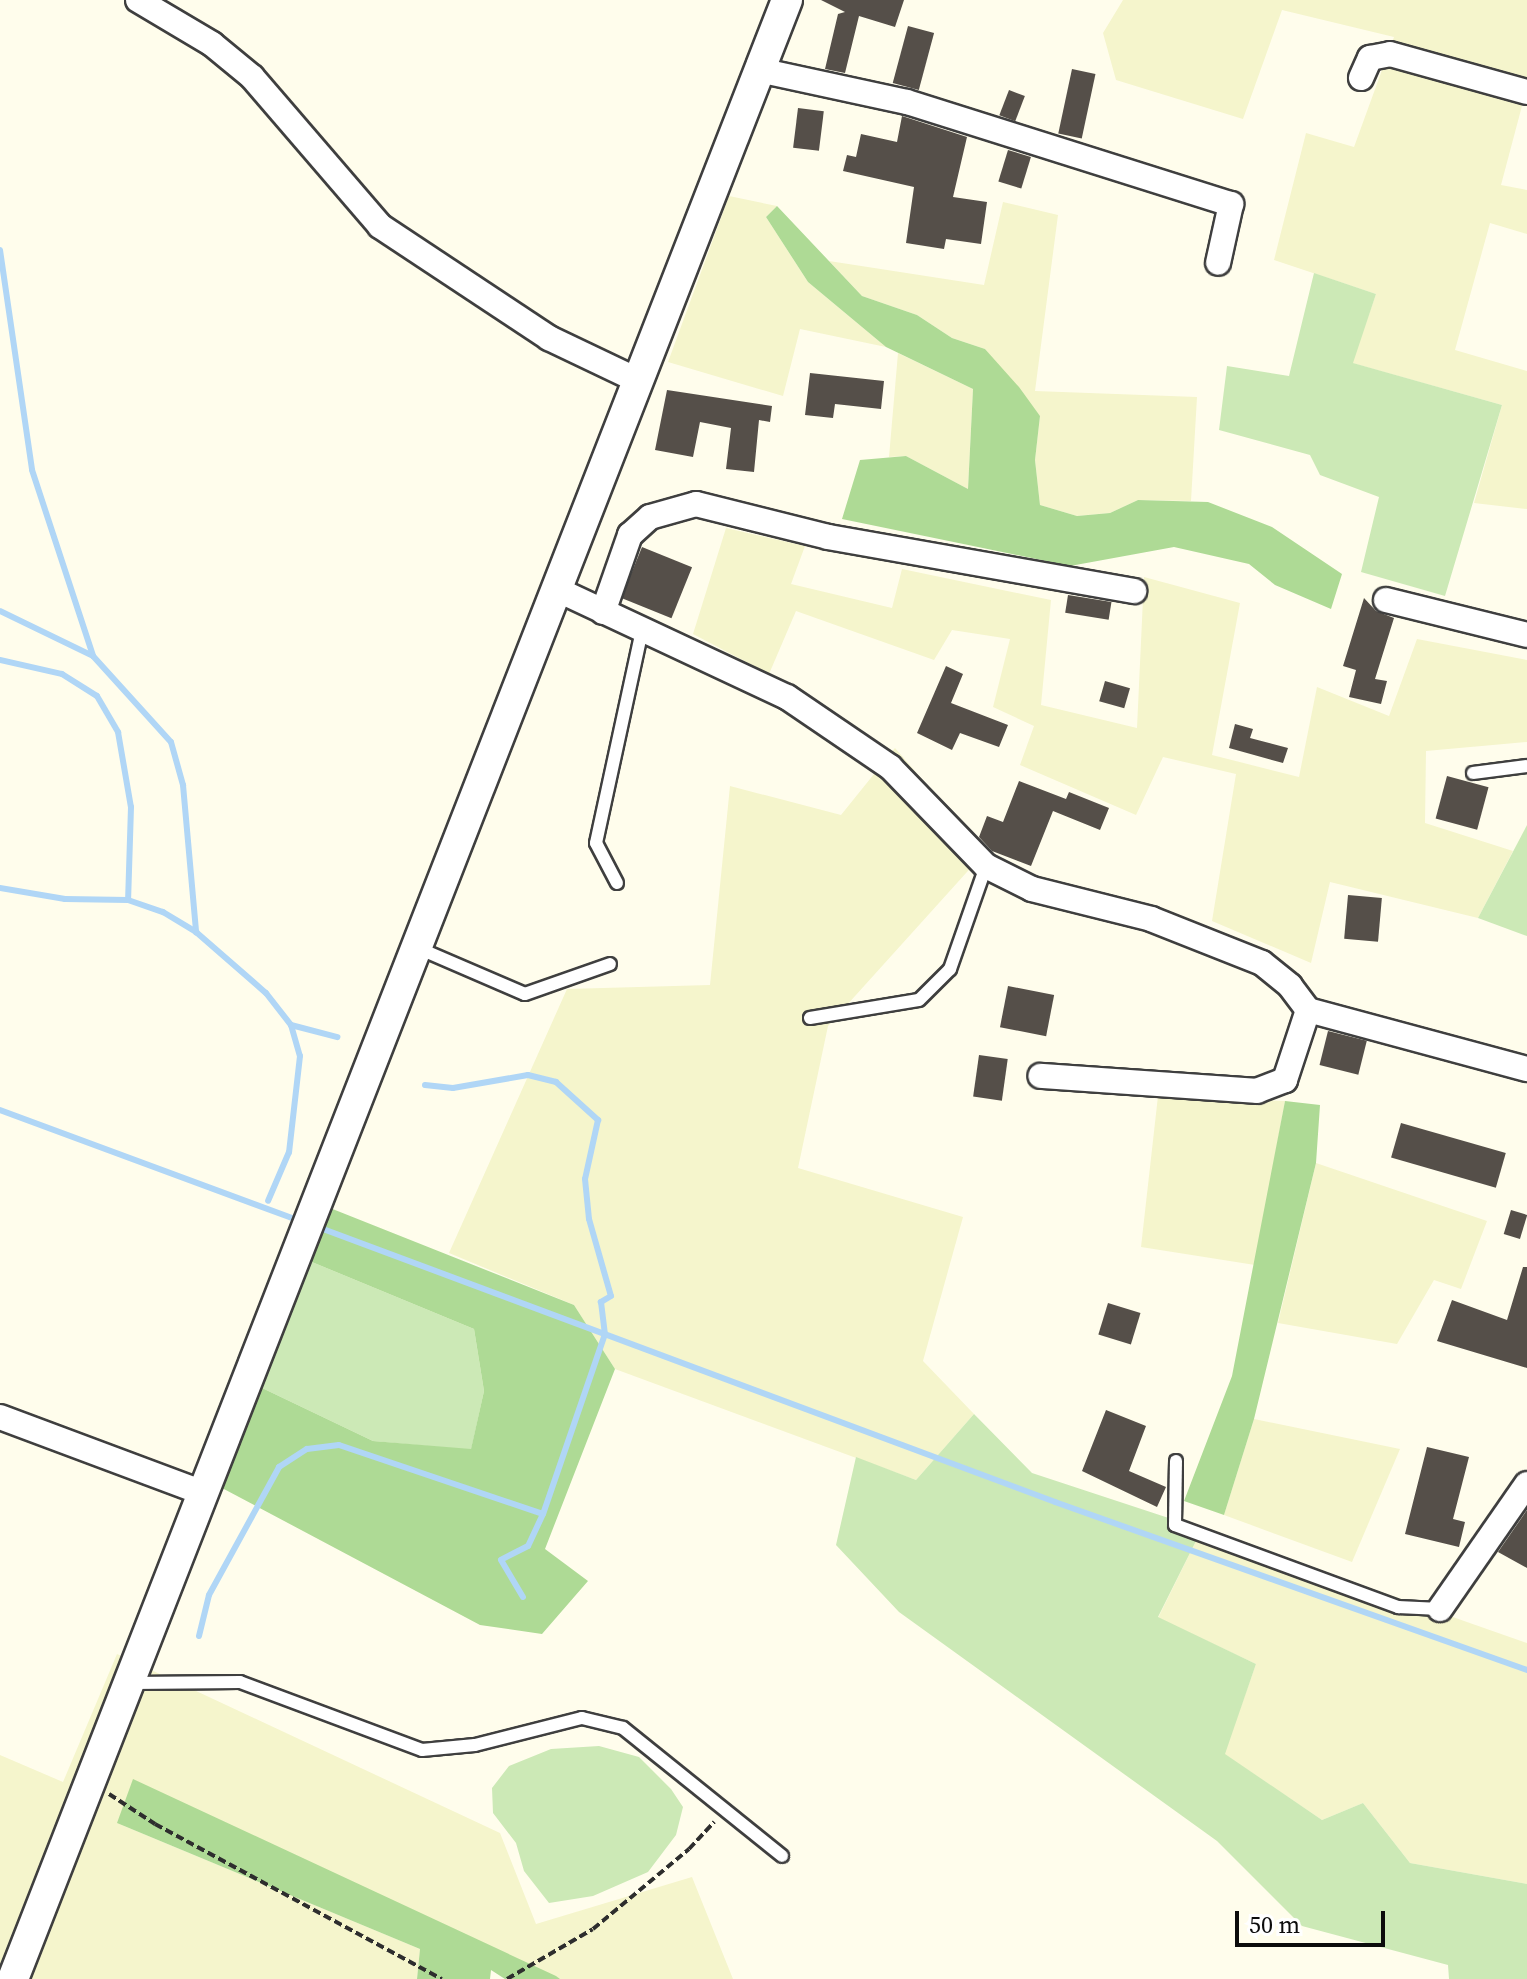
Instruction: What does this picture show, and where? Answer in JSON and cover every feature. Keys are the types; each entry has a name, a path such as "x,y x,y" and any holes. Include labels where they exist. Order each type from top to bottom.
{"street":[{"path":"138,0 212,44 252,77 380,226 549,338 637,380"},
{"path":"13,1979 787,0"},
{"path":"1361,78 1370,58 1390,54 1527,92"},
{"path":"759,70 907,102 1231,204 1218,263"},
{"path":"603,612 630,535 650,517 696,504 828,537 1134,591"},
{"path":"556,589 787,697 890,767 986,866 1032,889 1151,919 1262,963 1290,986 1308,1010 1527,1069"},
{"path":"1386,600 1527,635"},
{"path":"1041,1076 1257,1091 1285,1080 1308,1010"},
{"path":"0,1417 201,1492"},
{"path":"1440,1609 1527,1484"}],"lane":[{"path":"617,883 596,843 642,630"},
{"path":"1473,773 1527,766"},
{"path":"810,1018 919,1000 950,969 986,866"},
{"path":"415,947 525,994 610,964"},
{"path":"1176,1461 1175,1525 1398,1607 1440,1609"},
{"path":"128,1683 240,1682 422,1750 475,1745 582,1718 623,1728 782,1856"}],"path":[{"path":"91,1782 155,1824 442,1979"},
{"path":"507,1979 593,1929 689,1849 725,1810"}],"green space":[{"path":"1123,0 1527,0 1527,87 1501,185 1527,190 1527,234 1490,223 1455,350 1527,371 1527,509 1474,503 1502,405 1352,363 1376,294 1274,260 1306,133 1354,147 1394,37 1282,10 1243,119 1116,80 1103,33"},
{"path":"729,196 777,206 766,217 808,282 886,347 800,329 783,396 668,362"},
{"path":"1003,202 1058,215 1035,391 1197,397 1191,501 1138,500 1110,513 1077,516 1040,505 1035,460 1040,416 985,349 952,338 917,315 862,296 829,261 984,285"},
{"path":"777,206 862,296 917,315 952,338 985,349 1019,387 1040,416 1035,460 1040,505 1077,516 1110,513 1138,500 1208,502 1272,527 1342,574 1331,609 1275,585 1249,564 1174,547 1070,566 842,519 860,460 906,456 968,489 973,389 886,347 808,282 766,217"},
{"path":"1314,273 1376,294 1353,363 1502,405 1445,596 1361,572 1379,497 1320,475 1310,455 1219,430 1227,366 1289,376"},
{"path":"898,353 973,389 968,489 906,456 889,457"},
{"path":"726,528 805,546 791,584 892,608 902,569 1051,600 1041,705 1137,728 1144,577 1240,603 1212,755 1299,777 1317,687 1389,716 1417,639 1527,660 1527,742 1426,751 1425,823 1513,851 1478,918 1330,882 1311,963 1212,921 1236,774 1163,757 1136,815 1020,765 1034,726 993,707 1010,639 952,630 934,660 796,611 769,674 693,634"},
{"path":"895,748 985,852 828,1026 798,1168 963,1217 923,1361 974,1414 916,1480 615,1369 574,1305 449,1253 567,989 710,985 730,786 841,815"},
{"path":"1527,825 1527,936 1478,918"},
{"path":"1158,1096 1285,1101 1255,1265 1141,1247"},
{"path":"1285,1101 1320,1105 1316,1163 1254,1419 1224,1515 1184,1501 1232,1376"},
{"path":"1316,1163 1487,1221 1461,1289 1434,1280 1397,1344 1278,1323"},
{"path":"325,1206 574,1305 615,1369 545,1549 588,1581 542,1634 480,1625 222,1488 260,1387 373,1441 471,1449 484,1391 474,1329 307,1260"},
{"path":"307,1260 474,1329 484,1391 471,1450 373,1441 260,1387"},
{"path":"974,1414 1032,1473 1202,1529 1158,1617 1256,1664 1225,1754 1322,1820 1363,1803 1410,1863 1527,1884 1527,1979 1449,1979 1448,1965 1302,1926 1217,1841 899,1612 836,1545 856,1457 916,1480"},
{"path":"1254,1419 1400,1449 1352,1562 1224,1515"},
{"path":"1202,1529 1527,1643 1527,1884 1410,1863 1363,1803 1322,1820 1224,1754 1256,1664 1158,1618"},
{"path":"117,1654 500,1833 536,1924 692,1877 733,1979 560,1979 117,1823 420,1949 417,1979 0,1979 0,1755 63,1782"},
{"path":"599,1746 639,1757 671,1789 683,1807 676,1835 648,1872 593,1896 549,1903 524,1871 516,1843 493,1813 492,1788 509,1766 551,1749"},
{"path":"133,1779 560,1979 505,1979 491,1970 490,1979 417,1979 420,1949 117,1823"}],"building":[{"path":"821,0 904,0 895,27 859,16 845,73 825,69 838,14 845,12"},
{"path":"908,26 934,33 919,90 893,83"},
{"path":"1072,69 1095,74 1082,139 1058,134"},
{"path":"1009,90 1025,96 1015,121 999,115"},
{"path":"798,108 824,111 819,151 793,148"},
{"path":"902,116 967,137 953,197 987,202 981,244 946,239 944,249 906,243 914,187 843,171 847,155 856,157 861,134 897,142"},
{"path":"1008,150 1031,157 1021,189 998,182"},
{"path":"810,373 884,381 881,409 835,404 833,418 805,415"},
{"path":"667,390 772,406 770,422 759,420 754,472 726,469 731,428 700,422 693,457 655,450"},
{"path":"642,547 692,567 671,618 621,598"},
{"path":"1068,595 1111,602 1109,620 1065,613"},
{"path":"1364,598 1376,611 1394,618 1375,679 1387,681 1381,704 1349,697 1356,670 1343,666"},
{"path":"946,666 963,674 951,703 1008,725 999,747 960,733 952,750 917,733"},
{"path":"1105,681 1130,688 1124,708 1099,701"},
{"path":"1235,724 1253,729 1250,738 1288,748 1283,763 1229,748"},
{"path":"1447,776 1489,787 1477,830 1436,819"},
{"path":"1019,781 1066,799 1069,792 1109,808 1100,830 1053,811 1031,866 992,851 979,837 987,816 1003,822"},
{"path":"1348,895 1382,898 1378,942 1344,939"},
{"path":"1008,986 1054,995 1046,1036 1000,1027"},
{"path":"1328,1031 1367,1041 1358,1075 1320,1065"},
{"path":"979,1055 1008,1059 1002,1101 973,1097"},
{"path":"1401,1123 1506,1153 1496,1188 1391,1158"},
{"path":"1511,1210 1527,1215 1520,1239 1504,1234"},
{"path":"1523,1267 1527,1267 1527,1368 1437,1341 1452,1300 1507,1320"},
{"path":"1108,1303 1141,1313 1131,1344 1098,1335"},
{"path":"1106,1410 1146,1426 1129,1471 1166,1487 1157,1507 1082,1471"},
{"path":"1427,1447 1469,1457 1453,1519 1465,1522 1459,1547 1405,1534"},
{"path":"1527,1510 1527,1568 1498,1552"}],"waterway":[{"path":"0,250 32,470 93,656"},
{"path":"0,611 93,656 171,742 183,785 196,932"},
{"path":"0,660 62,674 97,696 118,732 131,807 128,900"},
{"path":"0,888 65,899 128,900 163,912 196,932 266,993 291,1025 300,1056 289,1152 268,1201"},
{"path":"291,1025 337,1037"},
{"path":"425,1085 453,1088 528,1075 556,1082 598,1120 585,1179 589,1219 611,1296 601,1302 605,1334 543,1514 528,1546 501,1560 523,1597"},
{"path":"0,1110 300,1221"},
{"path":"315,1226 1055,1502 1527,1670"},
{"path":"199,1636 209,1595 279,1467 307,1449 339,1445 543,1514"}]}
